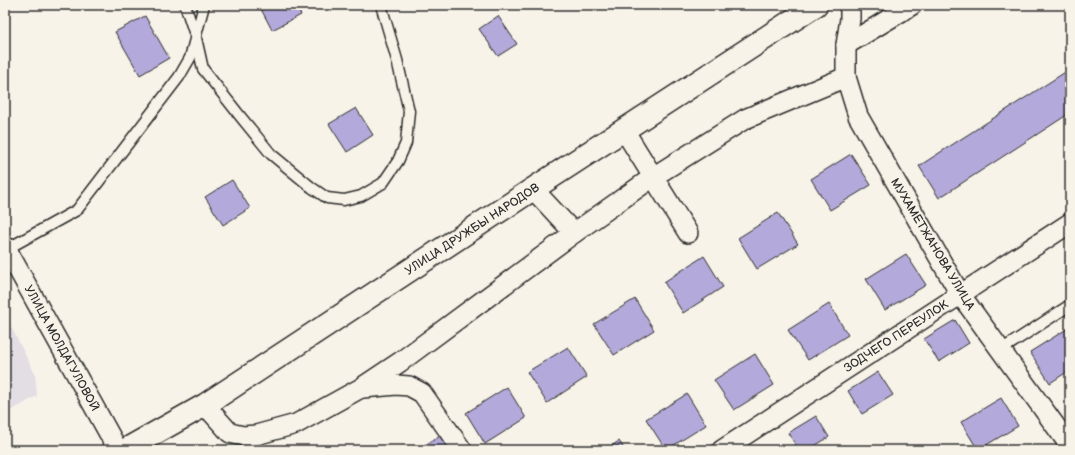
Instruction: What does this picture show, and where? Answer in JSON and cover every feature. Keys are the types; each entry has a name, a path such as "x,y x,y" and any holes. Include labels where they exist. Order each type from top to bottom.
{"street":[{"name":"УЛИЦА ДРУЖБЫ НАРОДОВ","path":"125,450 205,405 816,5"},
{"name":"МУХАМЕТЖАНОВА УЛИЦА","path":"848,5 850,9 850,19 846,45 846,77 858,116 960,294 1001,350 1066,445"},
{"path":"846,45 912,5"},
{"path":"205,405 230,434 256,436 296,424 361,388 400,362 574,233 653,177 745,119 846,77"},
{"path":"624,130 688,233"},
{"path":"533,189 574,233"},
{"name":"ЗОДЧЕГО ПЕРЕУЛОК","path":"722,450 1070,223"},
{"name":"УЛИЦА МОЛДАГУЛОВОЙ","path":"5,248 118,450"},
{"path":"361,388 396,384 409,386 422,393 462,450"}],"lane":[{"path":"185,5 196,38 203,69 271,154 311,187 327,198 344,200 361,196 383,183 398,161 406,143 409,111 382,5"},
{"path":"5,248 77,210 179,77 190,58 204,5"},
{"path":"1001,350 1070,305"}],"shaded area":[{"path":"5,315 35,374 37,396 5,414"}],"building":[{"path":"269,5 296,5 301,15 272,30 261,9"},
{"path":"145,16 169,58 140,75 115,32"},
{"path":"498,16 517,44 498,56 479,29"},
{"path":"1070,69 1070,113 939,198 919,166"},
{"path":"356,108 373,135 347,152 329,124"},
{"path":"851,154 871,185 830,210 811,179"},
{"path":"232,180 250,208 223,225 205,197"},
{"path":"778,213 798,244 757,269 738,238"},
{"path":"906,254 926,285 885,310 866,279"},
{"path":"704,256 723,287 683,313 664,282"},
{"path":"635,299 654,330 614,355 594,324"},
{"path":"829,304 848,335 808,360 788,330"},
{"path":"955,320 969,343 939,362 924,339"},
{"path":"1070,327 1070,370 1050,383 1030,352"},
{"path":"568,347 587,377 547,403 527,372"},
{"path":"755,354 774,385 734,410 714,380"},
{"path":"878,372 893,395 862,414 848,391"},
{"path":"507,387 526,418 485,444 466,413"},
{"path":"687,394 706,425 666,450 646,419"},
{"path":"1001,398 1018,426 978,450 961,422"},
{"path":"816,416 829,437 808,450 799,450 788,433"},
{"path":"442,435 451,450 425,450 423,446"},
{"path":"619,441 625,450 605,450"}]}
